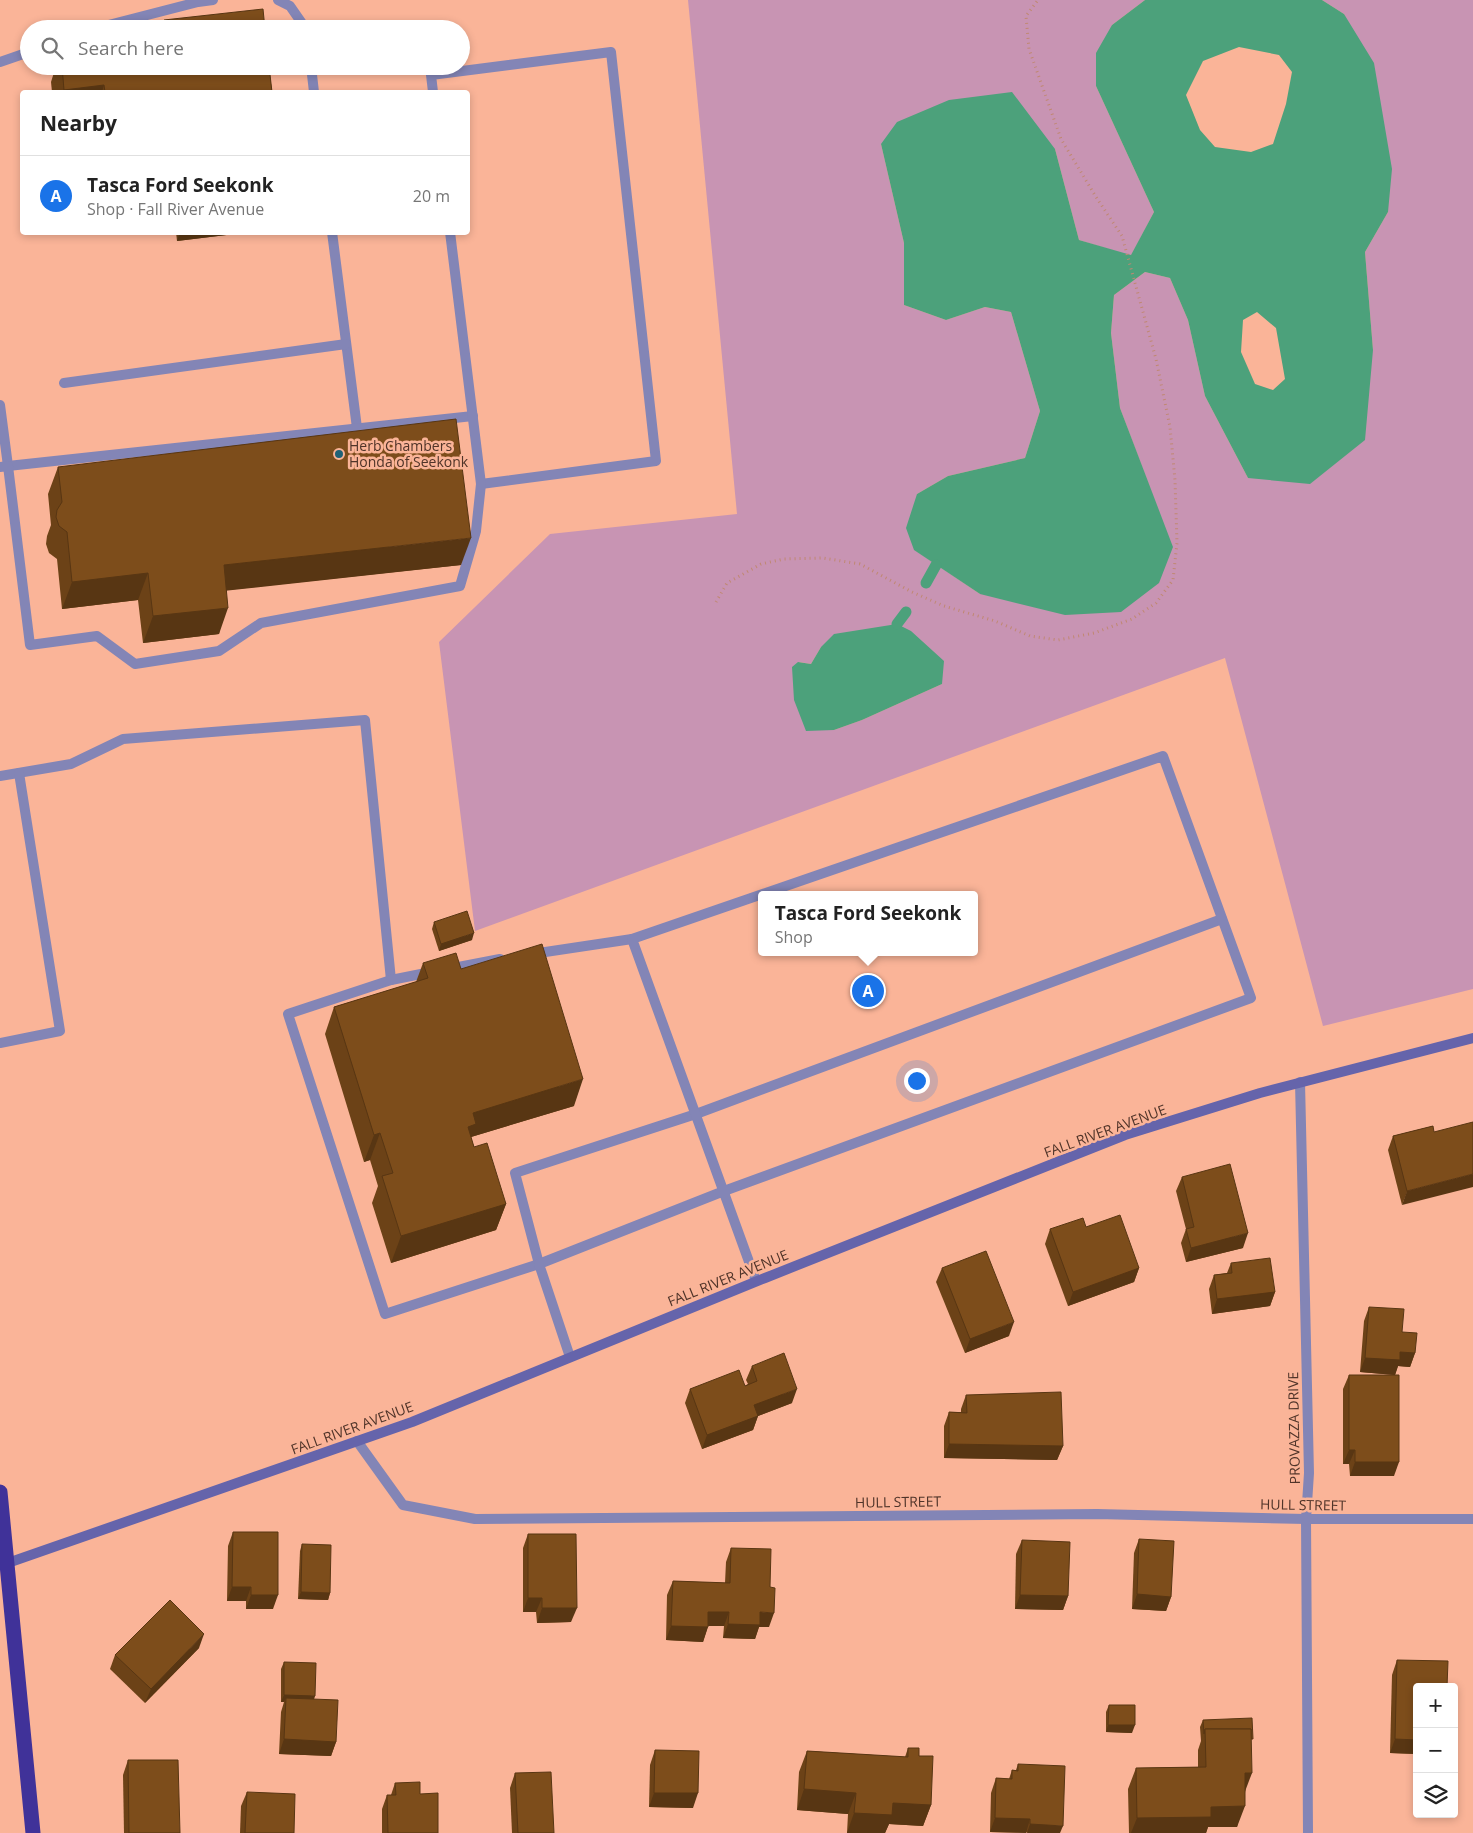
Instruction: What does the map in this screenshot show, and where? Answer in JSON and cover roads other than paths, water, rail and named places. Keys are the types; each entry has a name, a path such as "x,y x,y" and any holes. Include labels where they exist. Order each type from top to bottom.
{"highway":[{"path":"0,1492 4,1565 32,1833"}],"main road":[{"name":"FALL RIVER AVENUE","path":"4,1565 412,1422 756,1281 1125,1136 1260,1093 1473,1038"}],"street":[{"path":"128,20 213,0"},
{"path":"278,0 290,6 300,20"},
{"path":"470,70 611,52 656,461 481,484"},
{"path":"0,62 20,55"},
{"path":"312,75 314,90"},
{"path":"430,75 433,90"},
{"path":"332,235 357,428"},
{"path":"0,405 4,466 30,645 97,636 135,664 219,651 261,623 460,586 476,531 481,484 450,235"},
{"path":"64,383 346,344"},
{"path":"4,466 473,416"},
{"path":"0,776 71,764 123,740 365,720 391,980"},
{"path":"758,895 632,939 512,957 391,980 288,1014 385,1314 540,1264 724,1191 1251,998 1162,756 771,891"},
{"path":"0,1043 60,1031 19,773"},
{"path":"570,1357 540,1264 515,1173 696,1114 1222,919"},
{"path":"632,939 756,1281"},
{"name":"PROVAZZA DRIVE","path":"1300,1082 1309,1473 1306,1519 1308,1833"},
{"name":"HULL STREET","path":"357,1441 403,1505 475,1520 1098,1514 1306,1519 1473,1519"}],"waterway":[{"path":"926,583 936,565"},
{"path":"897,624 906,612"}],"place":[{"name":"Herb Chambers Honda of Seekonk","path":"339,454"},
{"name":"Tasca Ford Seekonk","path":"868,991"}]}
